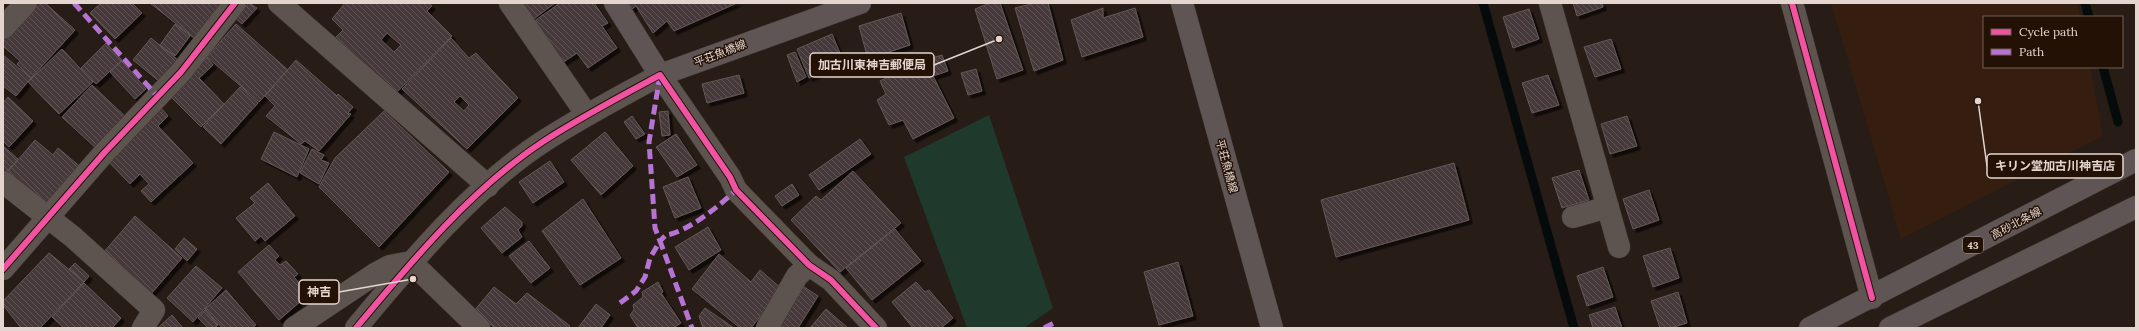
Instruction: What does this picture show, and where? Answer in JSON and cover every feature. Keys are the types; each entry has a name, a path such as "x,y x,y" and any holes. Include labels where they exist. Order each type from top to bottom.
{"main road":[{"path":"615,3 660,75"},
{"name":"平荘魚橋線","path":"660,75 860,3"},
{"name":"平荘魚橋線","path":"1182,3 1272,328"},
{"name":"高砂北条線","path":"1810,328 1872,298 2136,160"},
{"path":"1890,328 2136,207"}],"street":[{"path":"3,28 26,3"},
{"path":"3,269 104,153 181,72 235,3"},
{"path":"280,3 488,186"},
{"path":"510,3 588,115"},
{"path":"1550,3 1619,248"},
{"path":"1792,3 1872,298"},
{"path":"356,328 411,262 488,186 544,141 660,75 730,177 736,190 809,265 831,280 876,328"},
{"path":"3,182 73,237 154,310 143,328"},
{"path":"1573,217 1608,207"},
{"path":"294,328 375,274 390,266 411,262"},
{"path":"411,262 479,328"},
{"path":"767,328 797,276 809,265"}],"shaded area":[{"path":"1831,3 2078,3 2080,16 1983,16 1983,68 2090,68 2103,136 1901,239"}],"green space":[{"path":"989,115 1053,308 1024,328 967,328 904,157"}],"building":[{"path":"34,3 45,3 75,30 31,78 17,64 20,61 3,46 3,37"},
{"path":"101,3 132,3 142,13 115,39 90,13"},
{"path":"150,3 223,3 194,38"},
{"path":"249,3 257,8 242,24 235,18"},
{"path":"345,3 428,3 432,6 427,11 452,36 397,92 334,39 343,30 332,19","holes":["387,33 401,45 394,52 381,40"]},
{"path":"517,3 555,3 531,21"},
{"path":"560,3 594,3 608,23 602,26 617,48 588,68 577,53 562,63 533,22"},
{"path":"629,3 737,3 674,31 667,21 653,33 636,6 632,9"},
{"path":"990,3 1000,3 1023,70 997,79 975,9"},
{"path":"1035,3 1048,3 1063,60 1034,71 1015,8"},
{"path":"1573,3 1602,3 1603,7 1577,16"},
{"path":"1103,8 1103,18 1135,8 1143,37 1082,57 1071,20"},
{"path":"1529,9 1539,39 1513,48 1503,17"},
{"path":"901,13 910,45 868,59 859,26"},
{"path":"175,24 190,36 175,56 160,45"},
{"path":"236,24 288,70 259,102 207,57"},
{"path":"832,34 844,63 809,78 797,49"},
{"path":"151,38 178,60 160,82 133,60"},
{"path":"451,38 469,58 476,53 518,98 467,149 402,89","holes":["460,96 469,105 464,111 454,102"]},
{"path":"1611,39 1621,69 1595,77 1584,47"},
{"path":"106,43 122,60 96,84 81,68"},
{"path":"62,49 93,82 59,114 28,82"},
{"path":"795,52 806,77 797,82 787,55"},
{"path":"3,55 31,78 16,96 3,86"},
{"path":"942,55 948,71 933,76 954,118 913,139 903,120 889,125 877,100 886,94 880,81 919,62"},
{"path":"207,58 213,65 199,78 224,104 201,127 169,95"},
{"path":"296,60 337,96 338,94 353,107 348,113 351,114 319,151 305,141 301,144 266,116 275,106 265,96"},
{"path":"122,61 146,89 135,99 110,72"},
{"path":"976,69 982,91 968,95 961,73"},
{"path":"739,75 744,93 707,103 702,84"},
{"path":"1548,75 1559,105 1532,113 1522,83"},
{"path":"92,85 129,120 99,151 62,117"},
{"path":"240,87 258,103 221,144 203,127"},
{"path":"8,97 33,121 9,147 3,141 3,103"},
{"path":"161,108 168,116 158,126 193,163 151,202 141,191 149,184 140,174 130,184 106,159"},
{"path":"384,111 449,172 379,247 319,187 335,158"},
{"path":"668,111 670,135 662,136 659,112"},
{"path":"632,116 645,134 636,139 624,122"},
{"path":"1627,116 1637,146 1610,154 1601,124"},
{"path":"274,132 309,149 297,177 261,159"},
{"path":"605,132 633,166 601,195 571,160"},
{"path":"676,134 697,165 677,177 656,147"},
{"path":"860,139 871,154 819,190 809,175"},
{"path":"35,140 53,155 58,148 83,169 45,208 5,175"},
{"path":"3,146 18,159 4,175 3,174"},
{"path":"312,149 324,155 321,160 329,163 319,184 300,173"},
{"path":"550,161 564,182 533,203 519,182"},
{"path":"1454,163 1469,220 1336,257 1321,200"},
{"path":"1579,170 1589,200 1562,208 1552,178"},
{"path":"853,171 901,223 840,272 791,220 816,196 821,200"},
{"path":"688,177 701,208 675,218 663,187"},
{"path":"268,183 295,216 265,241 261,236 255,241 236,218 255,203 250,198"},
{"path":"792,184 799,195 782,206 775,196"},
{"path":"1649,190 1659,220 1633,229 1623,199"},
{"path":"583,199 621,258 580,285 542,231"},
{"path":"505,207 522,222 522,226 518,230 522,237 502,253 481,228"},
{"path":"135,216 182,258 151,294 103,253"},
{"path":"708,227 721,250 689,270 675,247"},
{"path":"895,229 921,261 872,300 846,268"},
{"path":"184,238 197,249 187,261 175,249"},
{"path":"529,241 550,268 531,283 509,256"},
{"path":"269,245 279,256 275,260 280,265 286,261 298,274 294,277 309,294 279,320 238,272"},
{"path":"1670,248 1679,278 1653,287 1643,256"},
{"path":"49,253 84,282 40,328 21,328 3,305 3,301"},
{"path":"719,254 751,282 760,270 782,289 751,328 740,328 692,289"},
{"path":"1178,262 1193,316 1159,325 1144,272"},
{"path":"75,263 89,276 84,282 69,269"},
{"path":"196,266 222,288 193,322 167,298"},
{"path":"1603,267 1613,297 1587,306 1577,276"},
{"path":"658,282 663,292 661,293 681,323 673,328 638,328 630,315 634,310 633,305 643,297 642,292"},
{"path":"916,282 925,292 929,290 953,318 941,328 913,328 892,302"},
{"path":"84,283 121,318 112,328 64,328 52,317"},
{"path":"801,285 818,296 798,328 774,328"},
{"path":"494,287 516,304 527,293 570,326 568,328 495,328 474,311"},
{"path":"226,290 256,325 252,328 222,328 205,309"},
{"path":"1678,292 1687,323 1670,328 1660,328 1651,301"},
{"path":"596,304 610,315 601,328 578,328"},
{"path":"1615,307 1622,328 1593,328 1589,315"},
{"path":"705,308 734,328 703,328 699,316"},
{"path":"826,309 848,328 810,328"},
{"path":"205,310 218,325 214,328 208,328 198,318"},
{"path":"172,315 183,328 158,328"}],"waterway":[{"path":"1483,3 1574,328"},
{"path":"2085,3 2089,16"},
{"path":"2103,68 2118,122"}],"marked path":[{"path":"74,3 158,97"},
{"path":"660,75 649,142 655,228 660,241 666,235 693,224 722,203 736,190"},
{"path":"620,303 636,291 645,277 650,258 660,241 692,328"},
{"path":"1044,328 1056,322"}],"cycle path":[{"path":"3,269 104,153 181,72 235,3"},
{"path":"1792,3 1872,298"},
{"path":"356,328 420,252 492,180 558,132 660,75 730,177 736,190 809,265 831,280 876,328"}],"place":[{"name":"加古川東神吉郵便局","path":"999,39"},
{"name":"キリン堂加古川神吉店","path":"1978,101"},
{"name":"神吉","path":"413,279"}]}
